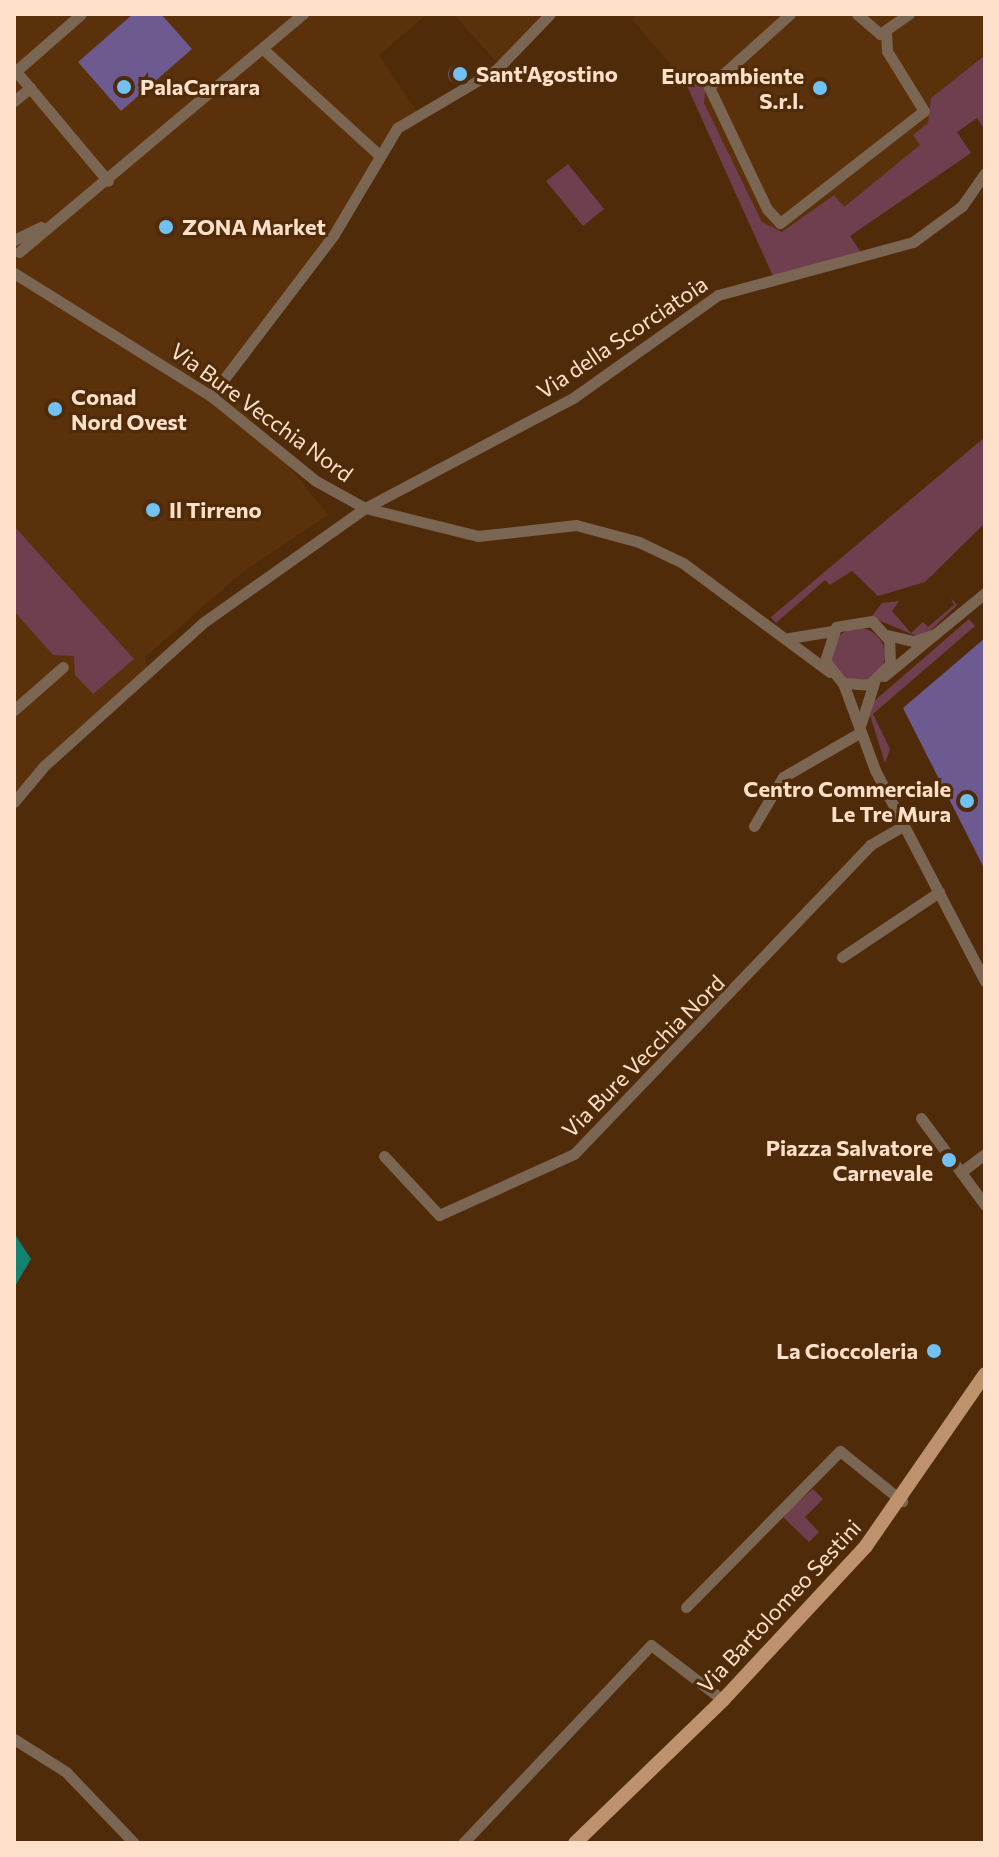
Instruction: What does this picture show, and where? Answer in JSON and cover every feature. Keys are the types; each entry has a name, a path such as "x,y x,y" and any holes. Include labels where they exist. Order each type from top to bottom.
{"main road":[{"name":"Via Bartolomeo Sestini","path":"575,1843 723,1700 903,1502 985,1374"}],"street":[{"path":"81,14 15,70 108,181"},
{"path":"31,280 16,252 108,181 303,14"},
{"path":"211,396 333,236 379,155 403,122 497,69 550,14"},
{"path":"790,14 713,78 711,95 769,215 787,222 926,108 889,54 886,32"},
{"path":"857,14 873,32 886,32 909,14"},
{"path":"263,49 379,155"},
{"path":"14,101 30,88"},
{"name":"Via della Scorciatoia","path":"14,802 50,760 204,622 365,508 573,398 718,295 913,242 962,206 985,173"},
{"name":"Via Bure Vecchia Nord","path":"14,273 31,280 211,396 316,481 365,508 488,537 595,528 683,563 789,638 830,672"},
{"path":"843,683 878,680 985,593"},
{"path":"789,638 832,631 862,619 887,635 914,641 938,633"},
{"path":"832,631 824,648 830,672 843,683 861,732 904,825 985,981"},
{"path":"754,826 783,777 861,732 878,680 891,659 887,635"},
{"path":"14,710 63,667"},
{"name":"Via Bure Vecchia Nord","path":"384,1156 439,1215 574,1154 870,845 904,825"},
{"path":"842,957 939,892"},
{"path":"921,1118 985,1205"},
{"path":"961,1172 985,1154"},
{"path":"686,1607 840,1451 903,1502"},
{"path":"463,1843 651,1645 723,1700"},
{"path":"14,1739 66,1772 134,1843"}],"shaded area":[{"path":"14,14 427,14 379,55 419,115 402,130 229,380 230,392 328,515 243,572 145,657 150,677 43,773 14,813"},
{"path":"453,14 555,14 503,69"},
{"path":"638,14 985,14 985,54 931,98 928,123 913,135 921,145 843,207 833,195 794,228 776,232 762,222 704,103 707,73 683,80 632,19"},
{"path":"985,55 985,130 977,118 957,132 971,153 850,236 862,254 773,276 687,86 707,74 704,103 762,222 782,232 834,195 844,207 920,145 913,135 928,123 931,98"},
{"path":"568,164 604,209 583,226 546,181"},
{"path":"985,437 985,523 925,582 878,596 852,571 830,585 825,580 776,623 771,617"},
{"path":"14,526 134,659 93,694 75,675 74,656 53,655 14,611"},
{"path":"951,598 957,605 931,630 916,636 871,617 882,603 899,601 892,611 911,633 923,622 928,627 954,605"},
{"path":"969,619 975,626 873,714 890,749 885,763 869,712 873,702"},
{"path":"858,628 877,636 885,655 877,674 858,682 839,674 831,655 839,636"},
{"path":"813,1489 823,1499 805,1517 819,1532 809,1542 782,1516"}],"water":[{"path":"14,1233 31,1259 14,1288"}],"building":[{"name":"PalaCarrara","path":"133,14 161,14 192,49 121,111 78,62"},
{"name":"Sant'Agostino","path":"458,64 465,67 468,74 465,81 458,84 451,81 448,74 451,67"},
{"name":"Centro Commerciale Le Tre Mura","path":"985,638 985,870 903,708"}],"place":[{"name":"Sant'Agostino","path":"460,74"},
{"name":"PalaCarrara","path":"124,87"},
{"name":"Euroambiente S.r.l.","path":"820,88"},
{"name":"ZONA Market","path":"166,227"},
{"name":"Conad Nord Ovest","path":"55,409"},
{"name":"Il Tirreno","path":"153,510"},
{"name":"Centro Commerciale Le Tre Mura","path":"967,801"},
{"name":"Piazza Salvatore Carnevale","path":"949,1160"},
{"name":"La Cioccoleria","path":"934,1351"}]}
